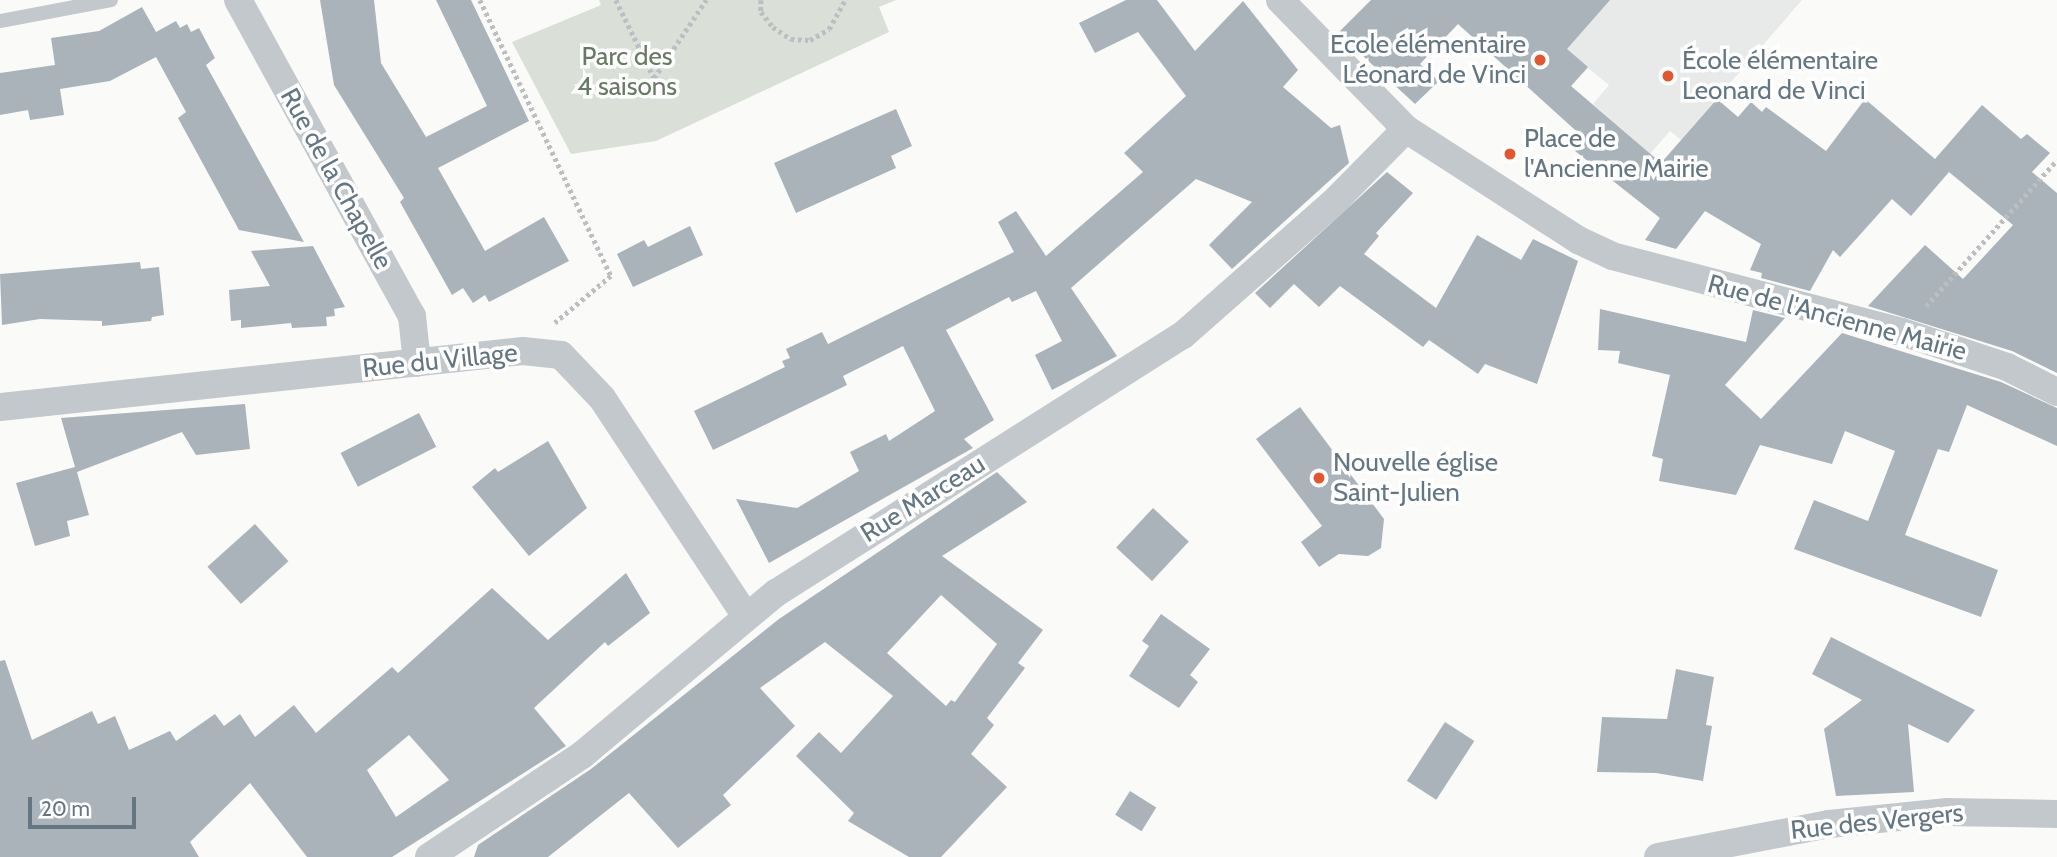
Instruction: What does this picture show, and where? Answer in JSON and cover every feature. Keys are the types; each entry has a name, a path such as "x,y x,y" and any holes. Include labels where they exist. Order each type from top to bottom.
{"street":[{"name":"Rue de la Chapelle","path":"238,0 412,316 417,363"},
{"path":"1280,0 1406,129"},
{"name":"Rue de l'Ancienne Mairie","path":"1406,129 1578,240 1612,256 1902,332 2007,367 2057,392"},
{"name":"Rue Marceau","path":"429,857 582,755 746,616 1183,335 1337,199 1406,129"},
{"name":"Rue du Village","path":"0,407 523,351 561,355 582,372 746,616"},
{"name":"Rue des Vergers","path":"1658,857 1829,824 1947,812 2057,814"}],"lane":[{"path":"0,20 111,0"}],"path":[{"path":"480,0 611,276 523,351"},
{"path":"616,0 654,78 705,0"},
{"path":"761,0 761,12 774,27 791,39 810,40 829,29 842,13 845,0"},
{"path":"1902,332 2057,160"}],"shaded area":[{"name":"École élémentaire Leonard de Vinci","path":"1543,0 1802,0 1681,140 1670,131 1650,154 1593,104 1609,85 1588,68 1551,108"}],"green space":[{"name":"Parc des 4 saisons","path":"599,0 896,0 879,7 889,32 656,141 571,154 512,42 601,5"}],"building":[{"path":"320,0 374,0 381,63 426,137 487,106 436,0 471,0 529,121 438,168 485,251 544,217 569,261 489,302 485,295 473,303 463,288 452,295 400,202 404,198 334,85"},
{"path":"1126,0 1157,0 1195,51 1243,1 1298,70 1283,87 1331,128 1340,125 1349,163 1232,269 1209,245 1252,202 1196,179 1071,288 1117,356 1052,390 1035,355 1062,341 1036,291 1012,302 1009,297 946,330 994,420 964,439 973,448 769,563 736,499 797,508 859,471 850,452 886,434 889,441 935,411 903,346 843,376 847,385 713,450 694,411 785,367 782,361 790,358 786,349 822,332 828,344 1014,252 998,222 1016,211 1046,256 1143,172 1124,153 1186,96 1138,32 1095,53 1079,23"},
{"path":"1371,0 1610,0 1567,49 1588,67 1571,86 1661,163 1717,99 1738,117 1751,102 1762,112 1766,107 1826,151 1865,99 1935,159 1982,105 2021,139 2027,134 2050,153 2032,172 2057,193 2057,373 2012,351 1868,306 1925,245 1963,279 2013,225 1949,172 1911,216 1892,199 1840,257 1833,250 1810,291 1761,278 1762,273 1750,270 1761,244 1705,211 1676,249 1645,240 1660,218 1575,151 1585,139 1458,24 1420,64 1439,81 1415,104 1338,33"},
{"path":"142,7 156,32 176,21 180,28 187,24 191,32 199,28 215,58 206,65 304,242 239,230 178,118 186,112 156,57 110,81 60,89 64,115 30,120 28,110 0,115 0,73 55,65 51,38 99,31"},
{"path":"896,109 912,146 891,156 896,168 796,213 774,163"},
{"path":"1387,172 1413,193 1376,233 1379,236 1364,254 1436,308 1477,235 1521,260 1533,239 1578,261 1537,384 1485,364 1478,374 1429,340 1423,347 1340,286 1319,307 1294,284 1270,308 1255,293"},
{"path":"690,226 703,255 633,287 617,254 644,240 648,247"},
{"path":"313,246 345,307 334,309 335,316 326,317 327,326 292,328 291,323 241,328 241,320 231,321 229,290 270,286 251,251"},
{"path":"140,262 141,269 159,267 164,315 152,317 151,321 102,326 102,321 40,319 2,325 0,274"},
{"path":"1600,309 1746,342 1753,310 1785,318 1725,385 1761,419 1842,333 2001,382 2057,408 2057,446 1967,405 1949,452 1938,449 1905,535 1998,570 1981,617 1794,549 1814,500 1868,521 1895,451 1845,431 1832,464 1760,445 1736,495 1659,481 1663,459 1652,456 1670,375 1618,363 1620,351 1598,350"},
{"path":"245,404 250,449 196,455 182,432 77,472 89,515 67,521 70,536 35,546 16,483 75,467 61,418"},
{"name":"Nouvelle église Saint-Julien","path":"1300,407 1384,519 1381,548 1368,556 1339,554 1319,567 1301,542 1322,526 1256,439"},
{"path":"419,413 436,447 358,487 341,453"},
{"path":"548,441 587,508 529,556 472,487 495,468 498,472"},
{"path":"997,472 1027,502 942,556 1043,630 1018,663 1025,668 987,718 994,725 971,754 1007,787 941,857 909,857 848,821 854,813 796,756 819,732 841,753 893,696 825,642 760,688 795,726 723,795 731,805 678,848 629,793 548,857 474,857 478,845 591,769 779,619","holes":["941,595 997,644 955,702 951,700 946,706 887,653"]},
{"path":"1153,508 1189,541 1152,581 1116,547"},
{"path":"255,524 288,561 241,604 207,567"},
{"path":"626,573 650,613 608,646 605,642 534,708 566,746 392,857 307,857 250,783 190,842 199,857 0,857 0,661 5,660 32,740 92,711 98,724 115,716 129,750 170,731 176,741 215,714 224,726 240,714 255,737 294,705 316,733 392,667 398,673 492,588 548,640","holes":["409,735 449,780 396,817 367,770"]},
{"path":"1161,614 1210,649 1190,675 1198,682 1179,708 1129,676 1149,646 1142,641"},
{"path":"1831,637 1975,710 1948,743 1908,724 1914,792 1836,796 1824,729 1862,700 1812,674"},
{"path":"1676,669 1714,677 1706,725 1712,726 1703,781 1656,773 1597,772 1602,717 1667,719"},
{"path":"1445,722 1474,741 1436,800 1407,781"},
{"path":"1130,791 1156,807 1141,831 1115,815"}],"place":[{"name":"Ecole élémentaire Léonard de Vinci","path":"1540,60"},
{"name":"École élémentaire Leonard de Vinci","path":"1668,76"},
{"name":"Place de l'Ancienne Mairie","path":"1510,154"},
{"name":"Nouvelle église Saint-Julien","path":"1319,478"}]}
